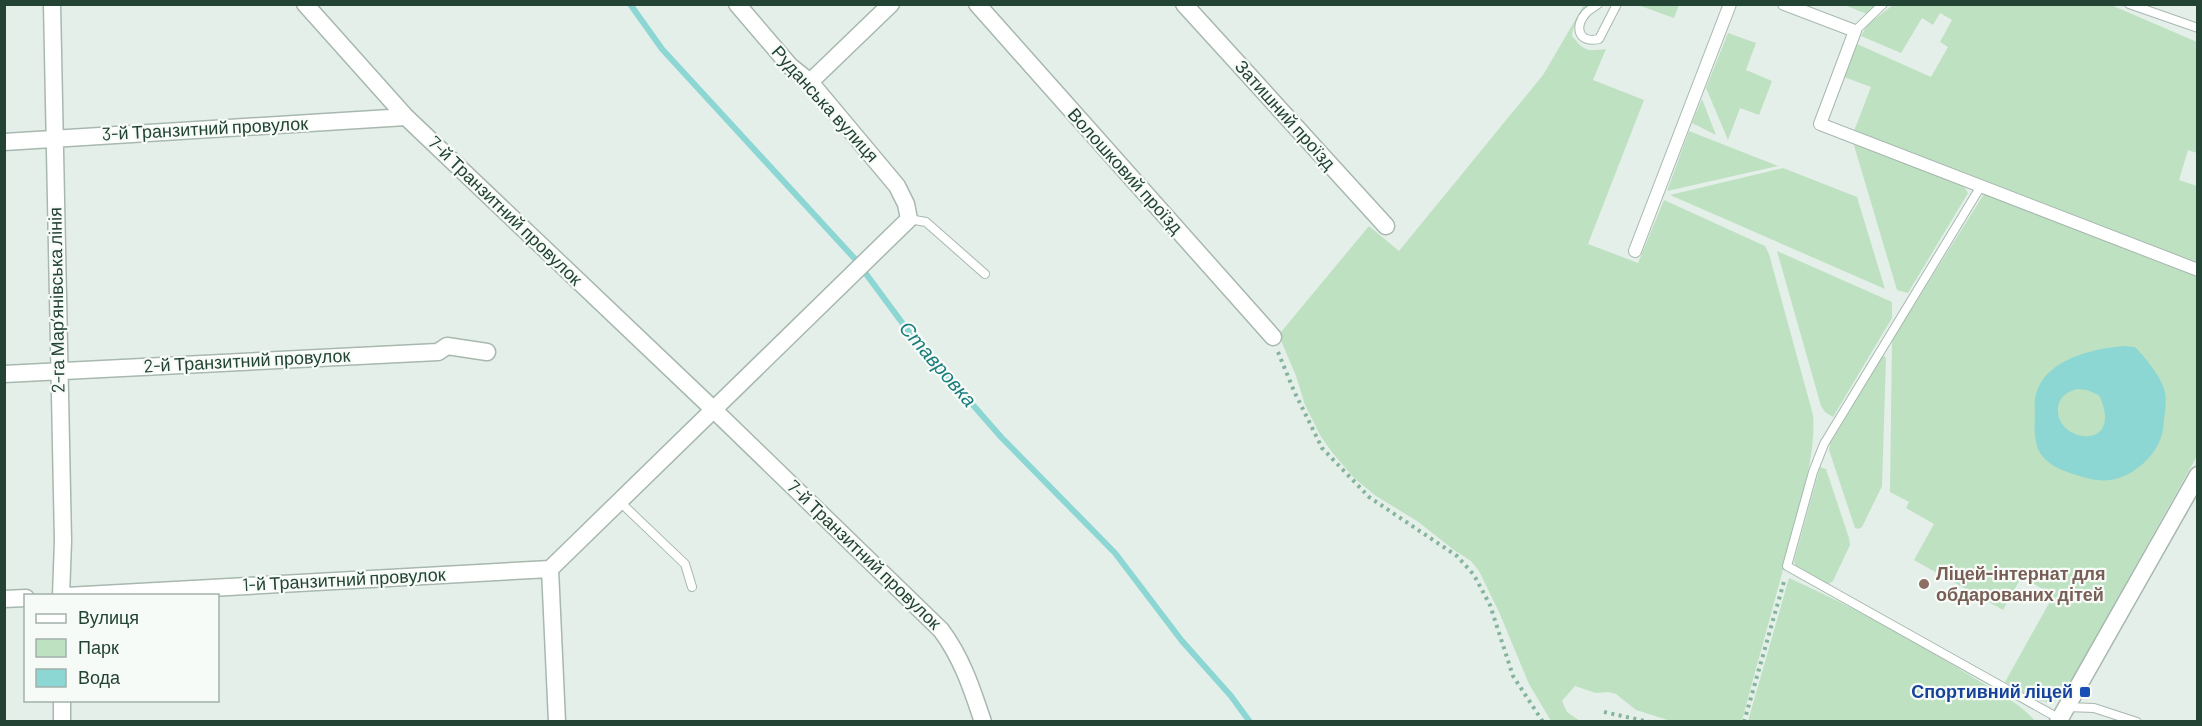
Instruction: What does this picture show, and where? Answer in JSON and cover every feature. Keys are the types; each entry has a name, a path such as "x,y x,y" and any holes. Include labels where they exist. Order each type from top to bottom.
{"street":[{"name":"2-га Марʼянівська лінія","path":"52,4 63,541 61,594"},
{"name":"7-й Транзитний провулок","path":"305,4 406,117 941,630 954,647 964,666 983,722"},
{"name":"Руданська вулиця","path":"737,4 790,66 810,82 897,186 906,204 909,219"},
{"path":"810,82 891,4"},
{"name":"Волошковий проїзд","path":"977,4 1273,337"},
{"name":"Затишний проїзд","path":"1184,4 1386,226"},
{"path":"1635,251 1730,4"},
{"path":"1784,4 1854,31 1821,124 2198,270"},
{"name":"3-й Транзитний провулок","path":"4,142 406,117"},
{"path":"557,722 550,569 909,219"},
{"name":"2-й Транзитний провулок","path":"4,374 438,352 447,346 487,352"},
{"path":"2062,716 2198,475"},
{"name":"1-й Транзитний провулок","path":"102,594 550,569"},
{"path":"4,599 24,598"},
{"path":"62,702 62,722"}],"lane":[{"path":"1598,4 1586,13 1580,24 1580,33 1584,39 1590,41 1599,39 1617,4"},
{"path":"1854,31 1883,4"},
{"path":"2129,4 2198,28"},
{"path":"1981,186 1824,444 1813,472 1788,566 2062,716 2094,708 2137,722"},
{"path":"909,219 926,222 985,274"},
{"path":"619,501 685,564 692,587"}],"path":[{"path":"1273,337 1294,392 1322,448 1370,498 1457,556 1474,575 1490,605 1513,676 1543,722"},
{"path":"1744,722 1788,566"},
{"path":"1604,712 1648,721"}],"green space":[{"path":"1584,5 1592,5 1579,18 1572,36 1587,49 1606,49 1593,80 1644,100 1588,244 1638,263 1664,200 1765,246 1813,415 1813,442 1805,483 1783,572 1740,722 1671,721 1636,710 1616,694 1596,693 1575,686 1562,701 1567,712 1580,721 1551,721 1529,684 1479,571 1471,561 1417,521 1376,496 1354,478 1320,435 1305,405 1280,338 1281,332 1369,226 1399,251 1543,75"},
{"path":"1638,5 1679,5 1674,18"},
{"path":"1844,5 1876,5 1867,14"},
{"path":"1893,5 2111,5 2197,42 2197,153 2188,150 2179,180 2197,186 2197,264 1854,131 1871,87 1844,77 1857,44 1931,77 1948,47 1940,42 1952,20 1940,13 1933,25 1922,18 1901,53 1861,36 1867,25"},
{"path":"1728,33 1756,43 1746,70 1772,81 1759,115 1740,108 1728,140 1706,88"},
{"path":"1702,99 1716,135 1692,123"},
{"path":"1689,131 1778,166 1667,191"},
{"path":"1853,142 1961,182 1968,193 1908,293 1897,290"},
{"path":"1783,168 1857,197 1885,289 1670,195"},
{"path":"1984,194 2197,274 2197,456 2070,683 2063,694 2049,702 2029,696 2005,682 2053,596 2022,576 2003,610 1914,560 1934,524 1906,508 1909,502 1890,492 1892,340"},
{"path":"1777,251 1892,302 1892,318 1833,417 1821,406"},
{"path":"1881,357 1886,358 1882,486 1862,527 1858,529 1855,528 1829,450 1830,444"},
{"path":"1820,467 1826,469 1850,545 1833,581 1827,585 1796,567 1794,561"},
{"path":"1789,578 1862,613 1933,653 2009,699 2035,721 1748,721"}],"water":[{"path":"2123,346 2135,347 2157,374 2163,386 2166,397 2165,411 2161,438 2157,447 2137,469 2110,480 2085,478 2052,465 2040,453 2035,438 2035,400 2041,382 2049,372 2072,358 2084,353","holes":["2077,389 2099,395 2105,413 2103,426 2097,434 2087,436 2067,429 2060,419 2058,407 2060,400 2067,393"]}],"waterway":[{"name":"Ставровка","path":"630,4 662,49 855,259 909,332 1001,437 1115,553 1182,641 1231,696 1250,722"}],"place":[{"name":"Ліцей-інтернат для обдарованих дітей","path":"1924,584"},
{"name":"Спортивний ліцей","path":"2085,692"}]}
